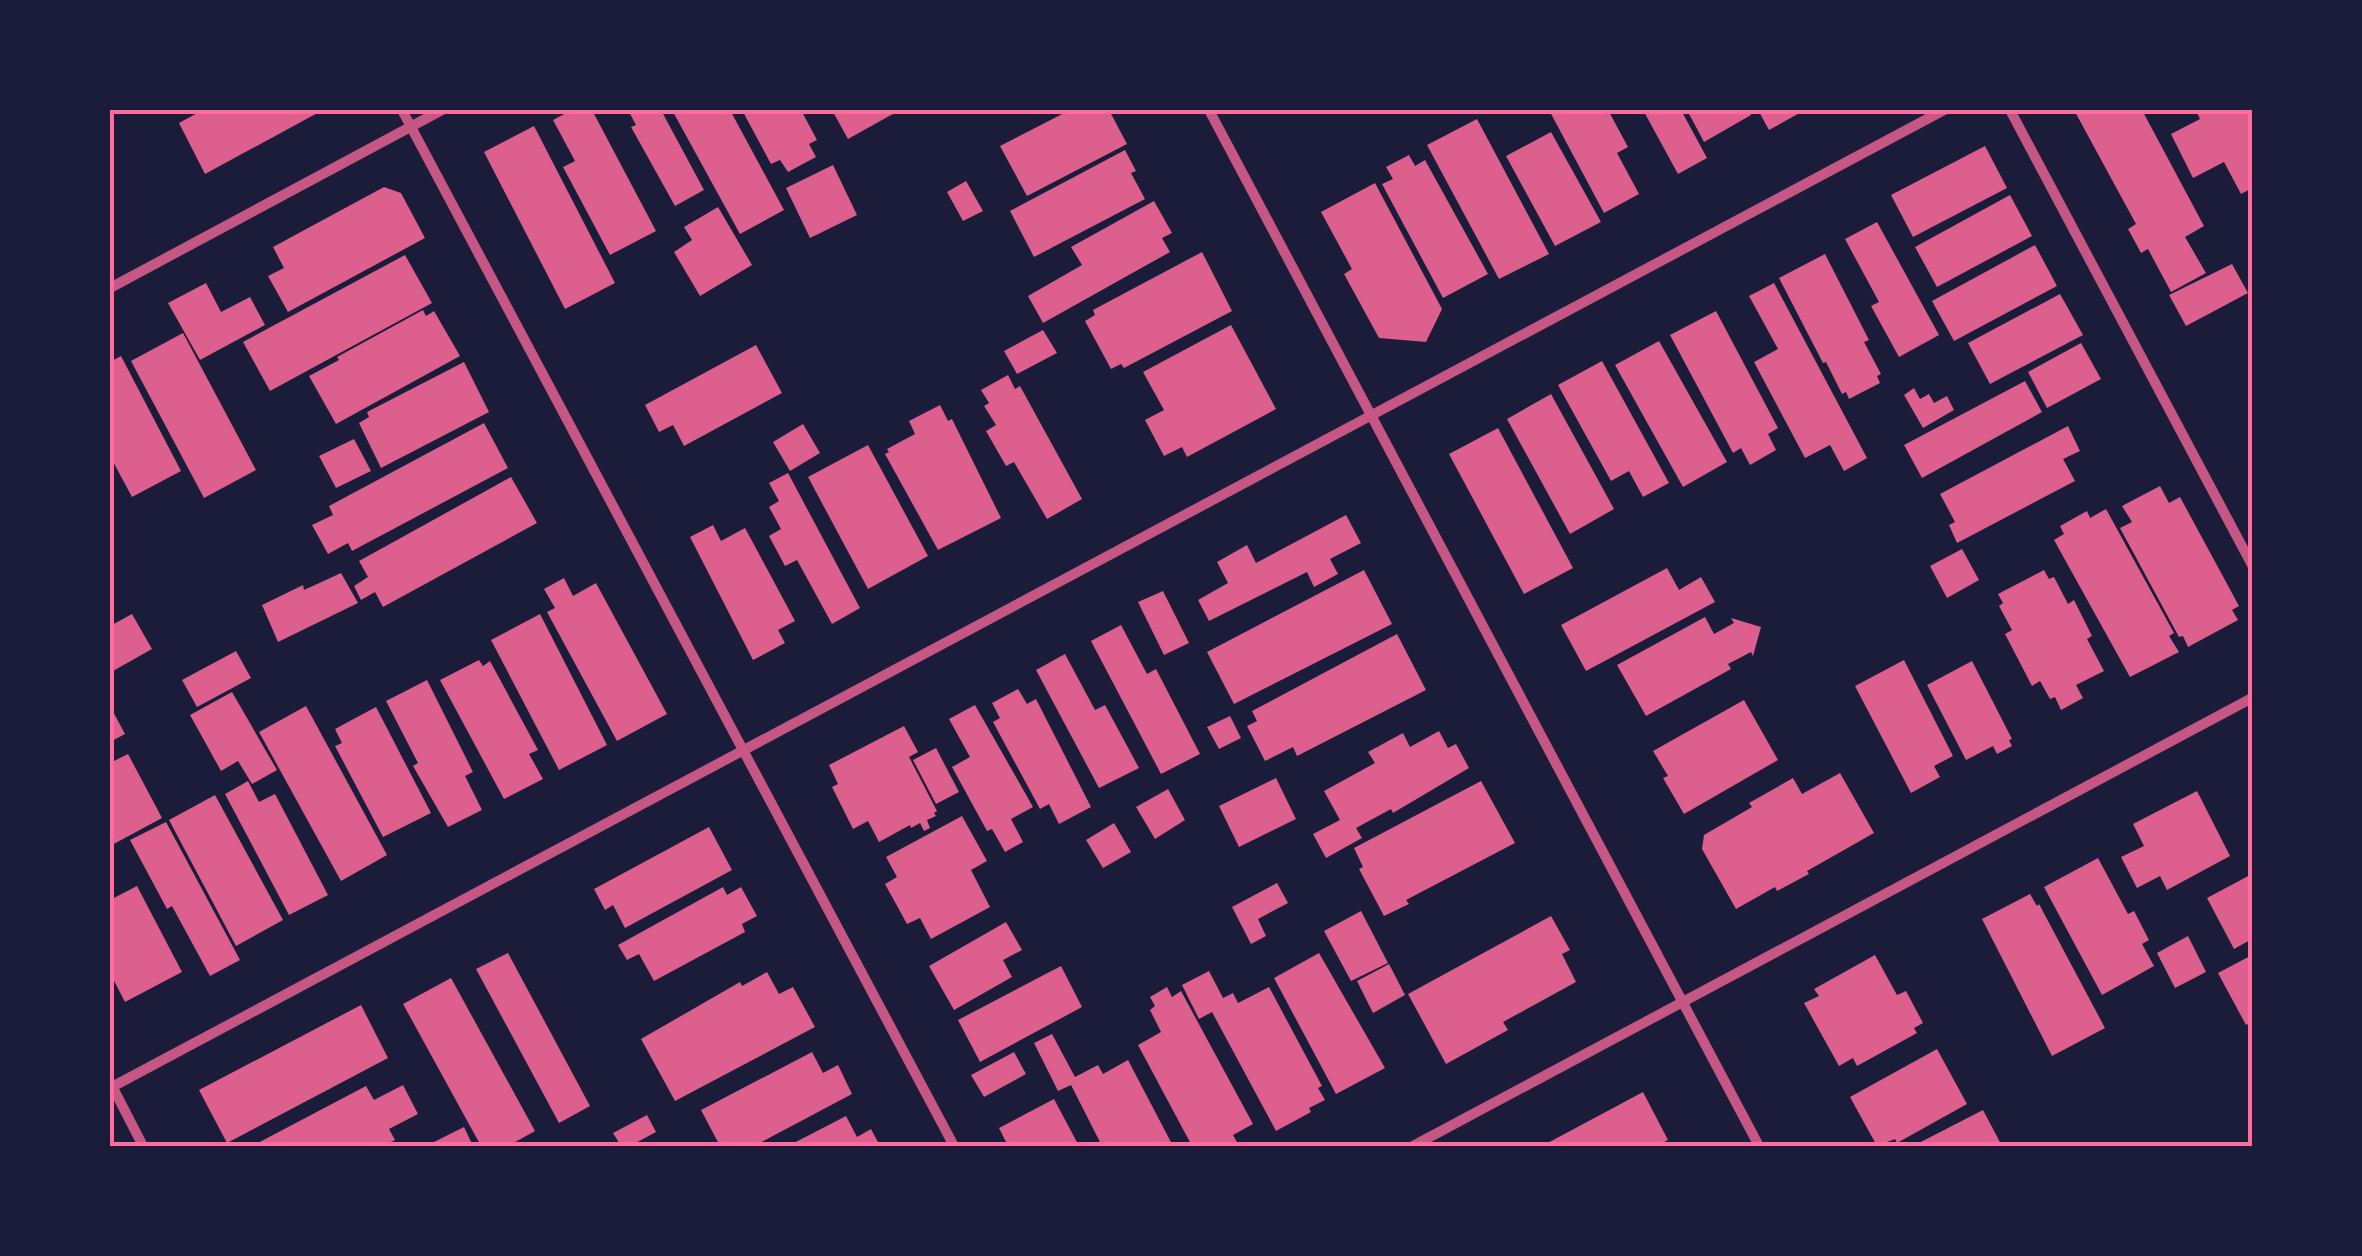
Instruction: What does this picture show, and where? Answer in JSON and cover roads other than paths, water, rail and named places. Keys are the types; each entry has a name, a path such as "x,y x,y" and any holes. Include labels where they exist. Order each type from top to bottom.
{"street":[{"path":"402,110 954,1146"},
{"path":"110,288 442,110"},
{"path":"1208,110 1760,1146"},
{"path":"143,1146 111,1085 1944,110"},
{"path":"2010,110 2252,565"},
{"path":"1412,1146 2252,698"}]}
